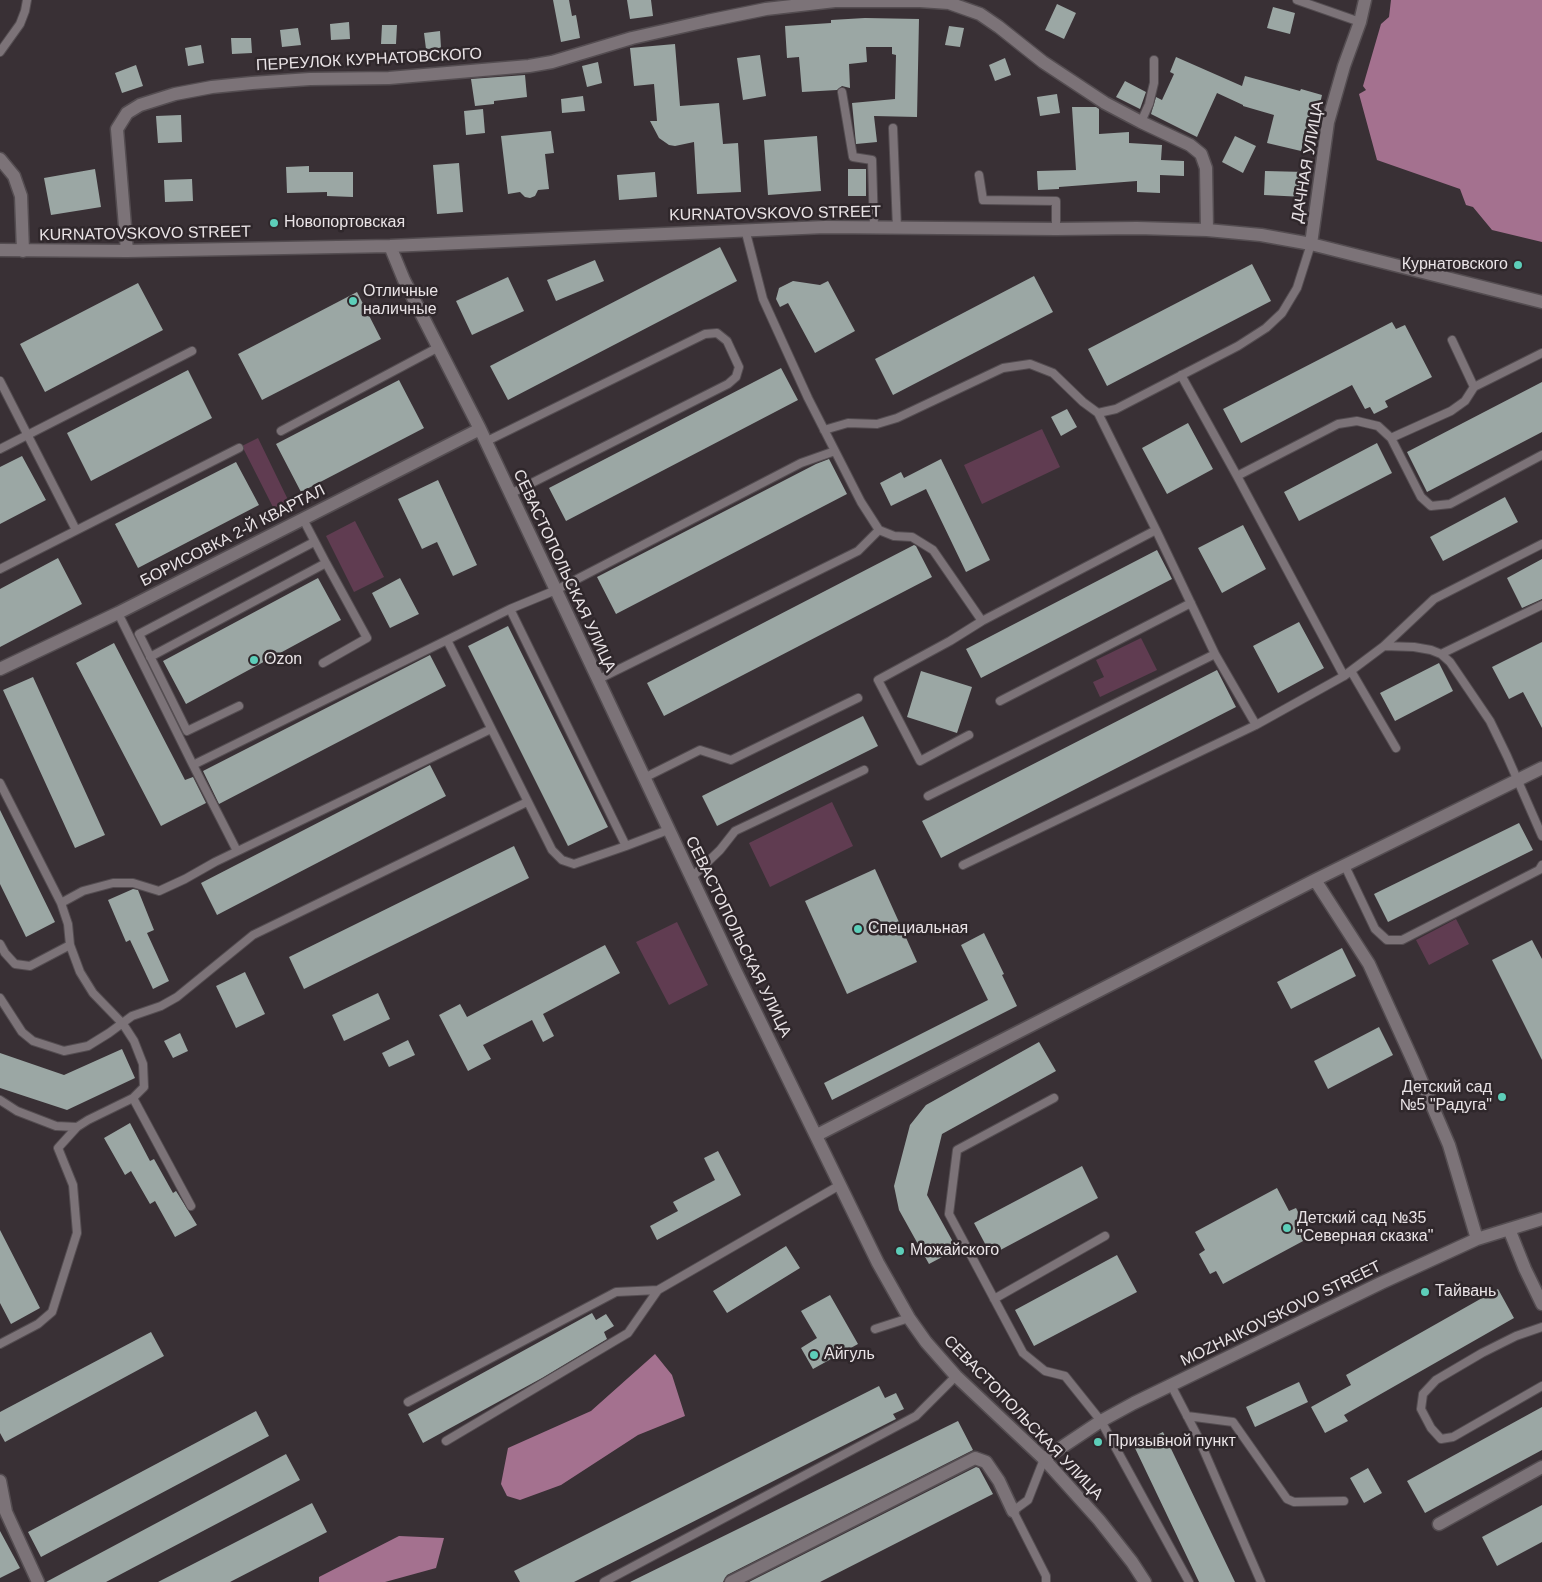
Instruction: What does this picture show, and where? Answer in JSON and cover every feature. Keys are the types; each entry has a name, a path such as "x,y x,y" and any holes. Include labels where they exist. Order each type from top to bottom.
{"street":[{"name":"ДАЧНАЯ УЛИЦА","path":"1311,244 1328,122 1344,66 1360,22 1365,0"},
{"name":"ПЕРЕУЛОК КУРНАТОВСКОГО","path":"127,251 117,129 126,113 140,105 175,94 212,87 310,79 389,78 552,62 632,38 766,9 835,2 920,1 949,3 980,14 1043,62 1105,103 1190,144 1201,154 1206,168 1207,230"},
{"path":"0,159 14,176 21,196 23,251"},
{"name":"KURNATOVSKOVO STREET","path":"0,250 127,251 390,246 825,226 1207,230 1261,235 1311,244 1542,302"},
{"name":"СЕВАСТОПОЛЬСКАЯ УЛИЦА","path":"390,246 404,280 437,348 480,429 736,972 878,1263 909,1318 926,1342 956,1376 1044,1459 1099,1520 1145,1582"},
{"name":"БОРИСОВКА 2-Й КВАРТАЛ","path":"0,669 118,612 480,429"},
{"path":"817,1136 1315,880 1542,768"},
{"path":"1315,880 1369,964 1410,1054 1449,1145 1477,1239"},
{"name":"MOZHAIKOVSKOVO STREET","path":"1044,1459 1101,1421 1381,1283 1477,1239 1542,1219"},
{"path":"1509,1229 1542,1304"},
{"path":"731,1582 974,1458 986,1462 999,1481 1013,1511"},
{"path":"1439,1524 1542,1467"},
{"path":"0,1481 6,1512 38,1582"}],"lane":[{"path":"0,52 20,24 25,11 26,0"},
{"path":"1296,0 1360,22"},
{"path":"1141,122 1149,104 1154,83 1154,60"},
{"path":"842,92 853,157 872,160 874,228"},
{"path":"893,128 897,228"},
{"path":"979,175 983,200 1056,201 1056,229"},
{"path":"745,229 763,298 804,390 861,502 879,530 894,536 912,537 933,550 982,621"},
{"path":"1098,413 1116,409 1238,346 1266,328 1282,313 1297,288 1311,244"},
{"path":"485,442 705,334 717,333 727,341 739,367 736,376 728,384 510,494"},
{"path":"1452,340 1474,387"},
{"path":"281,432 437,348"},
{"path":"0,449 192,351"},
{"path":"1391,438 1451,411 1465,401 1474,387 1542,353"},
{"path":"824,430 848,423 877,424 897,418 1003,368 1030,364 1053,373 1083,402 1098,413 1215,654 1256,725"},
{"path":"1181,375 1348,674 1396,748"},
{"path":"0,381 76,530"},
{"path":"1237,476 1338,424 1357,421 1378,426 1391,438 1421,497 1431,506 1450,504 1542,455"},
{"path":"0,569 239,448"},
{"path":"194,765 510,609 556,590 801,464 835,451"},
{"path":"303,519 367,638 323,663"},
{"path":"597,680 858,551 879,530"},
{"path":"969,735 920,761 878,680 950,641 982,621 1156,530"},
{"path":"239,706 188,731 139,634 314,542"},
{"path":"963,864 1256,725 1348,674 1384,646 1434,599 1542,544"},
{"path":"150,656 326,563"},
{"path":"1000,701 1191,603"},
{"path":"1441,654 1542,605"},
{"path":"510,609 626,846"},
{"path":"118,612 237,851"},
{"path":"447,640 552,850 562,860 574,864 668,830"},
{"path":"1384,646 1414,647 1431,650 1441,654 1450,662 1490,721 1542,836"},
{"path":"928,796 1215,654"},
{"path":"644,778 700,750 731,760 858,698"},
{"path":"61,903 83,891 113,883 132,883 159,891 186,879 237,851 491,729"},
{"path":"691,878 720,850 735,831 864,770"},
{"path":"0,783 61,903 68,924 70,945 80,972 94,993 123,1024 134,1041 143,1064 144,1087 133,1098 88,1120 77,1128 58,1148 73,1185 77,1233 52,1312 38,1324 0,1344"},
{"path":"0,998 12,1020 33,1041 64,1051 88,1046 123,1024 132,1016 161,1006 177,997 253,935 528,802"},
{"path":"1345,866 1375,930 1387,940 1402,940 1539,870 1542,865"},
{"path":"0,944 4,953 14,964 30,966 70,945"},
{"path":"133,1098 191,1206"},
{"path":"1054,1098 957,1150 949,1214 1023,1353 1045,1371 1065,1376 1101,1421 1189,1582"},
{"path":"0,1100 17,1111 56,1126 77,1128"},
{"path":"446,1441 628,1333 658,1290 840,1185"},
{"path":"994,1299 1105,1236"},
{"path":"408,1402 616,1292 658,1290"},
{"path":"875,1329 909,1318"},
{"path":"1542,1327 1516,1336 1436,1380 1423,1394 1421,1409 1431,1428 1441,1439 1452,1437 1542,1386"},
{"path":"604,1582 916,1416 956,1376"},
{"path":"1171,1385 1198,1437 1261,1582"},
{"path":"1187,1416 1233,1422 1287,1499 1294,1502 1344,1501"},
{"path":"1044,1459 1028,1500 1013,1511 1046,1576 1046,1582"}],"shaded area":[{"path":"1391,0 1542,0 1542,242 1492,230 1473,207 1466,205 1460,189 1377,160 1359,94 1366,90 1363,86 1381,24 1389,17"},
{"path":"1042,429 1060,467 982,504 964,465"},
{"path":"258,438 291,506 276,513 242,446"},
{"path":"355,521 384,577 354,592 326,536"},
{"path":"1141,638 1157,670 1100,697 1093,682 1104,677 1096,660"},
{"path":"832,802 853,846 770,887 749,843"},
{"path":"1456,919 1469,944 1429,965 1416,940"},
{"path":"677,922 708,985 669,1005 636,942"},
{"path":"655,1354 672,1375 685,1416 638,1435 561,1485 520,1500 507,1496 501,1484 508,1448 591,1411"},
{"path":"399,1536 444,1538 436,1568 385,1582 319,1582 319,1577"}],"building":[{"path":"553,0 569,0 572,16 576,15 580,38 561,42"},
{"path":"627,0 651,0 653,16 630,19"},
{"path":"1057,4 1076,13 1064,39 1045,30"},
{"path":"1273,7 1295,13 1290,34 1267,28"},
{"path":"865,18 919,19 917,117 874,116 877,142 856,144 852,103 895,99 896,55 892,54 892,47 866,47 867,62 849,64 850,88 842,86 837,90 802,92 799,57 787,58 785,26 831,23 831,20"},
{"path":"349,22 350,39 331,40 330,24"},
{"path":"382,25 397,25 396,44 381,44"},
{"path":"949,26 964,28 960,47 945,45"},
{"path":"298,28 301,45 282,47 280,30"},
{"path":"440,31 441,48 426,49 424,33"},
{"path":"231,38 251,38 252,53 232,54"},
{"path":"675,44 680,106 719,103 723,144 738,143 741,192 697,194 694,142 675,146 669,145 659,138 650,121 657,121 654,84 634,86 630,48"},
{"path":"201,45 204,63 188,66 185,48"},
{"path":"760,55 766,96 743,100 737,58"},
{"path":"1176,57 1242,86 1245,76 1322,95 1317,117 1310,115 1301,151 1267,143 1274,115 1243,106 1217,93 1197,137 1151,114 1156,97 1162,100 1174,74 1170,72"},
{"path":"1005,58 1011,75 995,81 989,65"},
{"path":"598,62 602,83 587,87 582,66"},
{"path":"136,65 143,86 122,93 115,73"},
{"path":"525,75 527,97 494,101 494,104 475,106 471,79"},
{"path":"1125,81 1146,92 1140,109 1116,97"},
{"path":"1057,94 1060,113 1040,116 1037,97"},
{"path":"583,96 585,111 562,113 561,99"},
{"path":"1072,107 1096,107 1099,109 1099,134 1129,132 1129,143 1162,145 1161,160 1184,161 1184,176 1160,175 1160,193 1137,192 1137,181 1038,190 1037,171 1076,170"},
{"path":"483,109 485,133 466,135 464,111"},
{"path":"181,115 182,142 158,143 156,116"},
{"path":"551,131 554,153 545,154 549,189 538,190 535,196 530,198 525,197 520,192 508,194 501,136"},
{"path":"817,136 821,191 768,195 764,140"},
{"path":"1235,136 1256,146 1243,173 1222,162"},
{"path":"459,163 463,212 437,214 433,165"},
{"path":"309,166 309,172 353,172 353,197 327,196 327,192 287,193 286,167"},
{"path":"95,169 101,207 51,215 44,178"},
{"path":"848,169 866,169 866,196 848,196"},
{"path":"1265,171 1305,172 1304,197 1264,195"},
{"path":"655,172 657,197 619,200 617,175"},
{"path":"192,179 193,201 165,202 164,180"},
{"path":"720,247 737,281 508,400 490,366"},
{"path":"595,260 604,281 556,301 547,280"},
{"path":"1252,264 1271,301 1107,386 1088,349"},
{"path":"1034,276 1053,312 893,395 875,359"},
{"path":"508,277 524,311 472,335 456,301"},
{"path":"793,281 820,285 828,281 855,331 815,353 788,303 780,307 776,299 779,288"},
{"path":"138,283 163,330 45,392 20,344"},
{"path":"357,292 381,339 262,400 238,354"},
{"path":"1392,322 1396,329 1405,325 1432,377 1385,401 1388,407 1374,414 1370,407 1365,409 1352,385 1241,443 1223,409"},
{"path":"781,368 798,400 566,521 549,488"},
{"path":"188,370 212,418 91,481 67,433"},
{"path":"399,380 424,428 301,492 276,444"},
{"path":"1542,382 1542,432 1427,492 1407,452"},
{"path":"1067,409 1077,427 1061,436 1051,417"},
{"path":"1188,423 1213,469 1167,494 1142,448"},
{"path":"1377,443 1392,473 1299,521 1284,492"},
{"path":"22,456 46,500 0,524 0,467"},
{"path":"829,459 847,494 616,614 597,577"},
{"path":"941,459 990,560 966,572 926,489 891,506 880,483 901,472 904,478"},
{"path":"236,462 259,505 138,568 115,524"},
{"path":"438,480 477,565 453,576 437,542 422,549 398,499"},
{"path":"1505,497 1518,522 1443,561 1430,537"},
{"path":"1243,525 1266,569 1222,593 1198,548"},
{"path":"914,545 932,577 664,716 647,683"},
{"path":"1157,550 1172,579 981,678 966,649"},
{"path":"58,558 82,604 0,647 0,589"},
{"path":"1542,559 1542,599 1522,608 1507,578"},
{"path":"318,578 341,620 186,704 163,661"},
{"path":"400,578 419,614 390,628 372,593"},
{"path":"1299,622 1324,668 1278,693 1253,646"},
{"path":"508,626 608,827 568,846 468,646"},
{"path":"1542,642 1542,728 1523,692 1509,699 1492,667"},
{"path":"114,643 185,780 193,777 206,803 161,826 76,663"},
{"path":"430,655 446,686 219,804 203,771"},
{"path":"1439,663 1453,691 1395,721 1380,693"},
{"path":"1217,670 1236,707 941,858 922,821"},
{"path":"921,671 972,687 957,733 907,717"},
{"path":"33,677 105,835 75,848 3,690"},
{"path":"863,716 878,746 717,826 702,796"},
{"path":"430,765 446,796 217,915 201,883"},
{"path":"0,810 55,922 26,937 0,884"},
{"path":"1519,823 1533,850 1388,922 1374,894"},
{"path":"514,846 529,878 304,989 289,957"},
{"path":"875,869 917,962 847,994 805,901"},
{"path":"133,889 138,890 154,930 147,933 169,981 153,989 130,940 126,942 108,900"},
{"path":"984,933 1017,1006 832,1100 824,1083 988,1000 961,945"},
{"path":"1532,940 1542,959 1542,1060 1492,960"},
{"path":"605,945 620,973 543,1014 554,1036 543,1042 532,1020 483,1045 491,1059 468,1071 439,1015 460,1004 467,1017"},
{"path":"1342,948 1356,976 1291,1009 1277,982"},
{"path":"245,972 265,1014 236,1028 216,986"},
{"path":"378,993 390,1019 344,1041 332,1015"},
{"path":"1379,1027 1393,1055 1328,1089 1314,1061"},
{"path":"180,1033 188,1051 173,1058 164,1041"},
{"path":"408,1040 415,1055 389,1067 382,1053"},
{"path":"1039,1042 1056,1071 942,1134 927,1195 957,1249 929,1264 899,1210 894,1186 910,1125 926,1105"},
{"path":"122,1049 135,1078 67,1110 0,1088 0,1053 64,1075"},
{"path":"130,1123 150,1161 154,1159 173,1193 176,1191 197,1225 175,1237 155,1201 150,1204 131,1171 125,1175 104,1138"},
{"path":"718,1151 741,1195 657,1240 650,1226 678,1211 673,1202 715,1180 704,1158"},
{"path":"1082,1166 1098,1198 991,1255 974,1223"},
{"path":"1277,1188 1289,1211 1296,1208 1304,1224 1298,1227 1305,1240 1223,1284 1216,1271 1210,1274 1199,1254 1205,1250 1195,1232"},
{"path":"0,1230 40,1308 11,1324 0,1303"},
{"path":"786,1246 800,1268 727,1313 713,1291"},
{"path":"1117,1255 1137,1292 1034,1346 1015,1310"},
{"path":"1498,1289 1514,1318 1344,1415 1348,1421 1325,1433 1311,1407 1351,1385 1346,1375"},
{"path":"830,1295 858,1344 813,1369 801,1348 817,1338 801,1311"},
{"path":"592,1313 596,1320 606,1314 614,1326 604,1332 607,1339 542,1378 423,1443 408,1414"},
{"path":"151,1332 164,1356 5,1442 0,1433 0,1412"},
{"path":"1299,1382 1308,1402 1255,1427 1246,1407"},
{"path":"879,1386 885,1398 896,1393 904,1409 893,1414 896,1419 574,1582 520,1582 514,1571"},
{"path":"1542,1407 1542,1450 1425,1513 1407,1481"},
{"path":"256,1411 269,1436 41,1557 28,1532"},
{"path":"958,1421 973,1450 727,1575 723,1582 630,1582"},
{"path":"1163,1432 1235,1582 1199,1582 1134,1446"},
{"path":"286,1454 300,1480 106,1582 46,1582"},
{"path":"976,1467 979,1468 993,1494 820,1582 749,1582"},
{"path":"1368,1468 1382,1493 1364,1503 1350,1478"},
{"path":"312,1503 327,1532 230,1582 158,1582"},
{"path":"1542,1505 1542,1542 1497,1566 1482,1537"},
{"path":"0,1531 20,1568 0,1578"}],"place":[{"name":"Новопортовская","path":"274,223"},
{"name":"Курнатовского","path":"1518,265"},
{"name":"Отличные наличные","path":"353,301"},
{"name":"Ozon","path":"254,660"},
{"name":"Специальная","path":"858,929"},
{"name":"Детский сад №5 \"Радуга\"","path":"1502,1097"},
{"name":"Детский сад №35 \"Северная сказка\"","path":"1287,1228"},
{"name":"Можайского","path":"900,1251"},
{"name":"Тайвань","path":"1425,1292"},
{"name":"Айгуль","path":"814,1355"},
{"name":"Призывной пункт","path":"1098,1442"}]}
